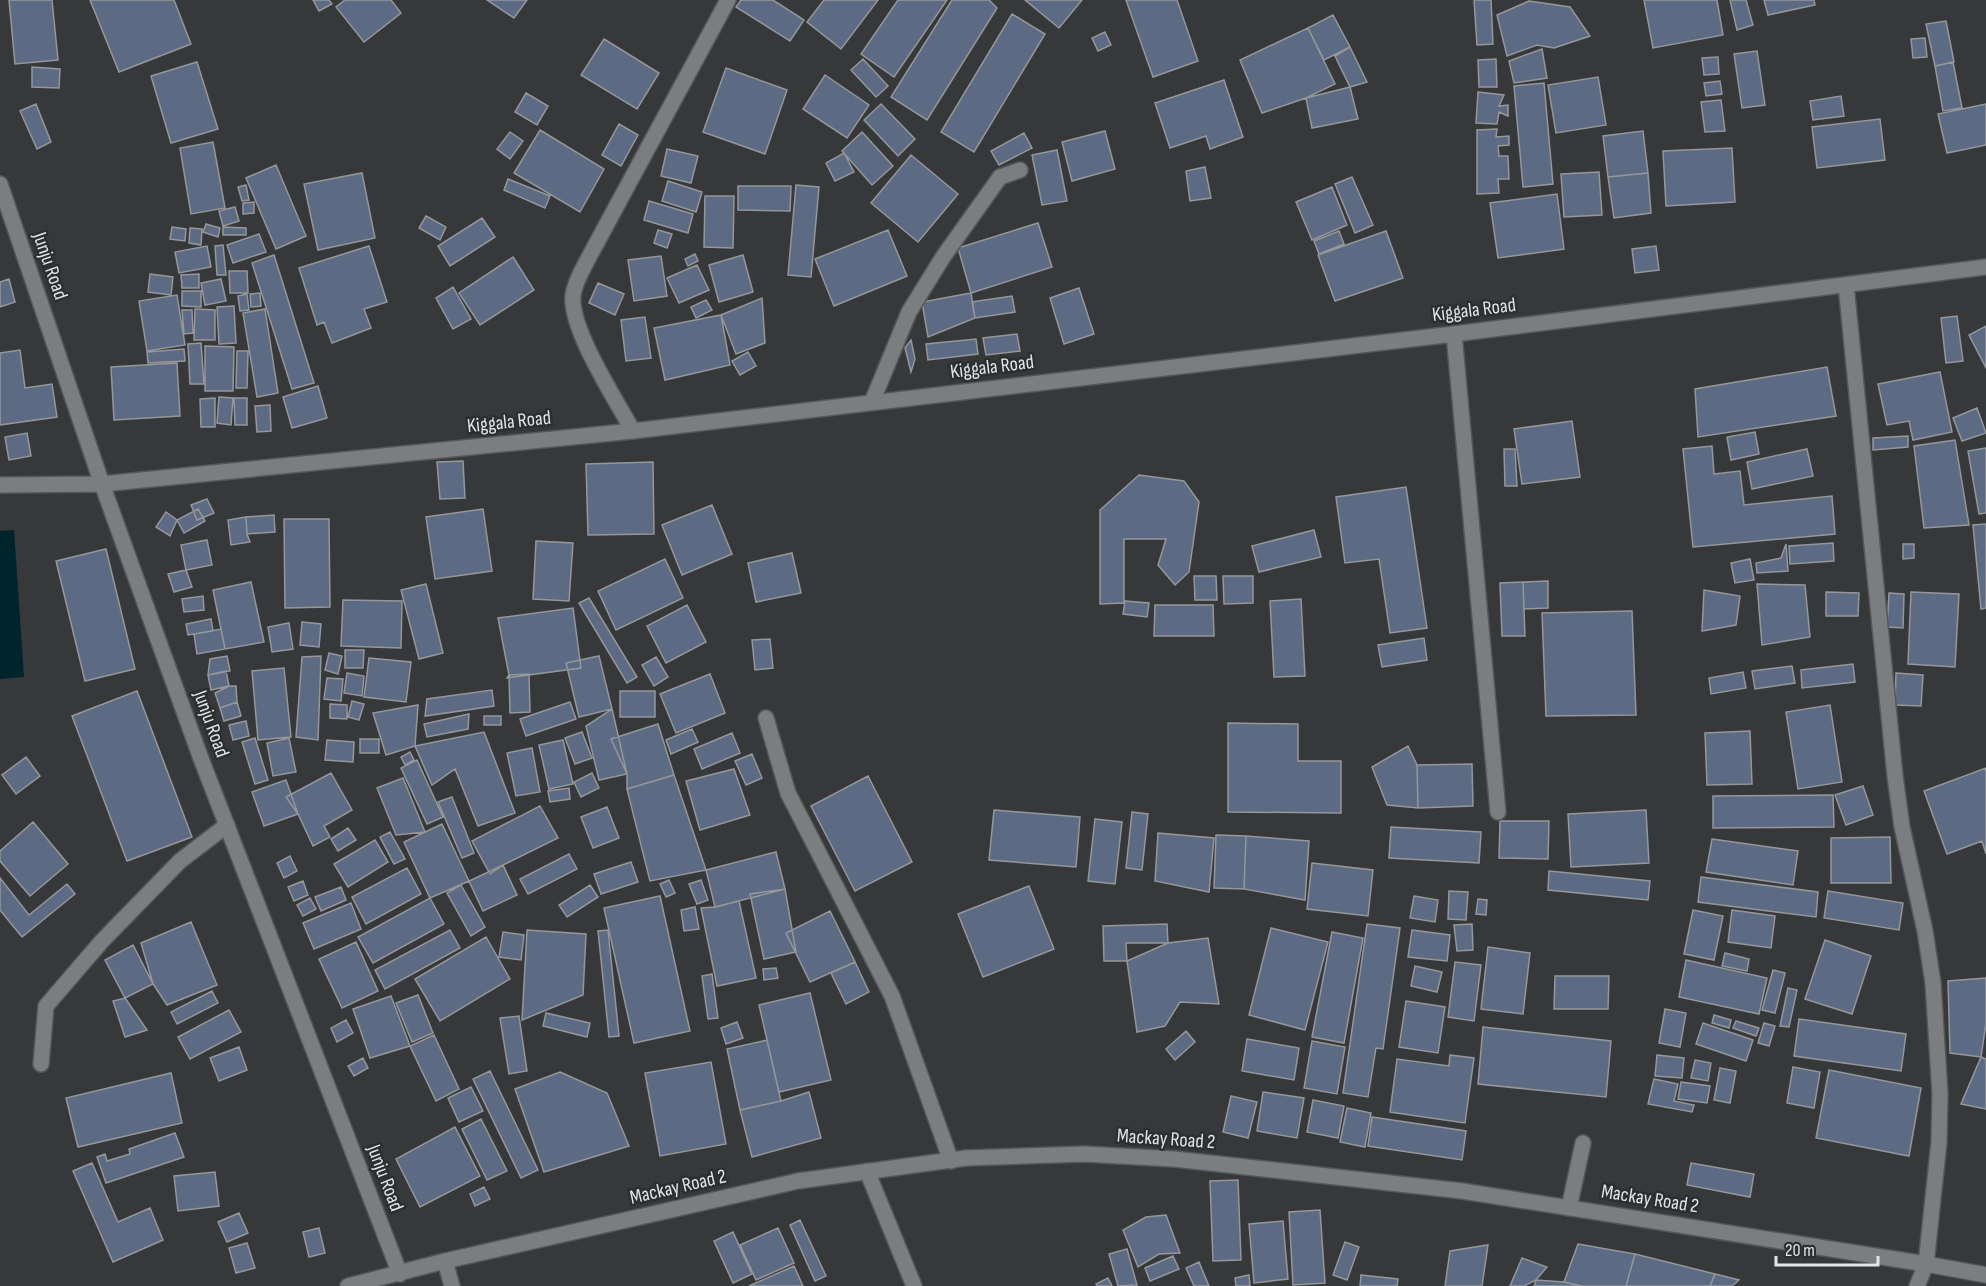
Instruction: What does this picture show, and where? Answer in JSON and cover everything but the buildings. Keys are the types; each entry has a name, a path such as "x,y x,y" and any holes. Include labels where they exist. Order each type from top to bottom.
{"street":[{"path":"633,431 585,343 577,322 573,297 578,279 589,256 728,0"},
{"path":"872,402 909,312 943,257 1000,177 1020,170"},
{"name":"Junju Road","path":"0,184 102,483 200,756 400,1274"},
{"name":"Kiggala Road","path":"0,485 102,483 633,431 1454,334 1986,267"},
{"path":"1846,285 1894,776 1933,982 1940,1113 1939,1142 1926,1264 1917,1286"},
{"path":"1454,334 1498,812"},
{"path":"766,718 788,793 892,996 951,1161"},
{"path":"41,1064 46,1006 102,941 180,861 227,825"},
{"path":"1569,1208 1583,1143"},
{"name":"Mackay Road 2","path":"348,1286 445,1261 798,1181 966,1158 1084,1154 1174,1159 1462,1191 1986,1275"},
{"path":"867,1171 914,1286"},
{"path":"445,1261 452,1286"}],"water":[{"path":"14,530 24,677 0,679 0,531"}]}
